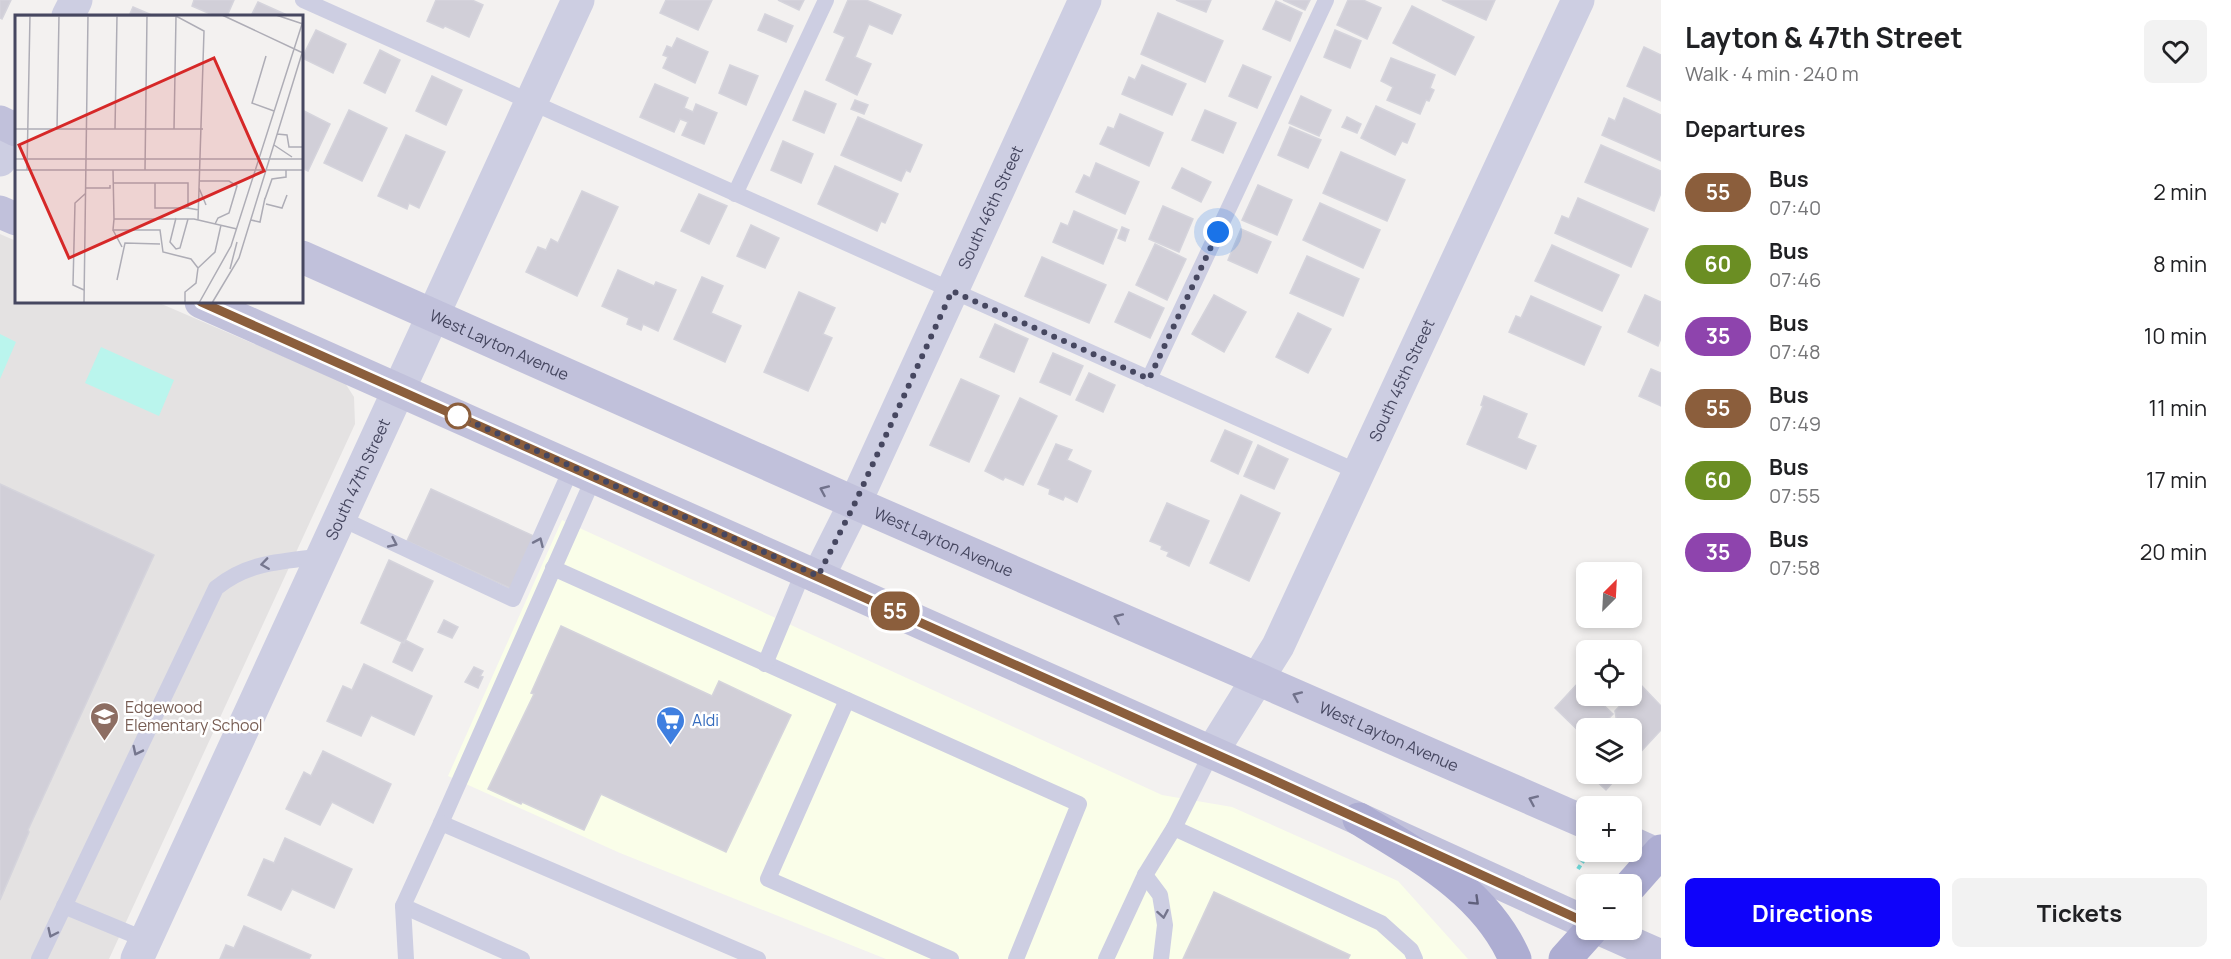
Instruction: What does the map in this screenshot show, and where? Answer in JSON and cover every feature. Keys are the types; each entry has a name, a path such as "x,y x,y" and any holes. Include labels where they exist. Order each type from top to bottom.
{"main road":[{"path":"0,212 15,219"},
{"name":"West Layton Avenue","path":"303,257 855,503 1576,819"},
{"path":"203,303 1212,752 1576,918"},
{"path":"1359,819 1414,853 1460,886 1485,911 1499,930 1515,959"},
{"path":"1638,874 1653,851"},
{"path":"1565,959 1582,940"},
{"path":"1625,940 1661,956"}],"street":[{"path":"68,15 76,0"},
{"name":"South 47th Street","path":"141,949 578,0"},
{"name":"South 46th Street","path":"811,573 855,503 1085,0"},
{"name":"South 45th Street","path":"1212,752 1259,680 1278,646 1578,0"},
{"path":"0,160 12,127"}],"lane":[{"path":"303,0 324,4 531,102 1358,472"},
{"path":"735,194 826,0"},
{"path":"1149,379 1326,0"},
{"path":"340,518 513,599 583,472"},
{"path":"406,959 403,906 553,568 583,472"},
{"path":"39,959 216,588 250,566 323,556"},
{"path":"553,568 1079,804 1016,959"},
{"path":"765,664 811,573"},
{"path":"847,700 768,879 951,959"},
{"path":"1106,959 1145,875 1174,828 1212,752"},
{"path":"441,823 758,959"},
{"path":"1174,828 1380,923 1412,950 1415,959"},
{"path":"1145,875 1160,895 1165,926 1161,959"},
{"path":"64,906 141,949"},
{"path":"403,906 522,959"}],"path":[{"path":"1578,869 1582,862"}],"shaded area":[{"name":"Edgewood Elementary School","path":"0,234 15,241 15,303 159,303 345,383 354,397 355,424 109,959 0,959"},
{"path":"0,334 16,342 0,379"},
{"path":"101,347 174,380 159,416 85,383"},
{"path":"562,520 1162,795 1232,807 1398,881 1468,959 886,959 620,853 448,776"}],"building":[{"path":"0,0 11,0 2,19 0,18"},
{"path":"194,0 234,0 227,15 213,15 192,6"},
{"path":"436,0 472,0 483,5 469,37 427,21"},
{"path":"666,0 712,0 698,30 660,13"},
{"path":"778,0 804,0 799,10"},
{"path":"848,0 866,0 901,15 892,34 869,24 855,57 871,64 857,95 826,80 845,37 834,32"},
{"path":"1176,0 1211,0 1206,12"},
{"path":"1283,0 1310,0 1305,10"},
{"path":"1348,0 1363,0 1381,8 1367,39 1337,25"},
{"path":"1442,0 1495,0 1486,20"},
{"path":"1276,1 1302,13 1290,41 1263,29"},
{"path":"258,2 287,15 252,15"},
{"path":"1412,6 1474,37 1455,75 1393,43"},
{"path":"133,7 152,15 129,15"},
{"path":"1158,13 1223,41 1205,82 1141,54"},
{"path":"765,14 793,26 786,42 758,30"},
{"path":"316,30 346,44 333,73 303,58"},
{"path":"1335,30 1361,41 1350,68 1324,57"},
{"path":"677,38 708,52 695,83 663,68 668,57 663,55 667,46 672,48"},
{"path":"1644,47 1661,55 1661,101 1627,86"},
{"path":"380,50 400,60 385,93 364,83"},
{"path":"1391,58 1435,75 1430,88 1434,90 1429,101 1426,100 1420,114 1387,100 1393,87 1381,81"},
{"path":"730,65 758,76 746,105 719,93"},
{"path":"1142,65 1186,84 1172,115 1122,94 1129,77 1135,80"},
{"path":"1243,65 1271,77 1257,108 1229,96"},
{"path":"432,76 462,90 446,125 416,111"},
{"path":"655,84 688,98 684,108 693,112 696,104 717,113 704,144 682,135 688,122 680,119 674,132 640,117"},
{"path":"805,91 836,104 824,133 793,120"},
{"path":"1301,96 1331,110 1319,136 1289,123"},
{"path":"1624,98 1661,115 1661,161 1602,135 1609,118 1615,121"},
{"path":"855,100 868,105 864,114 851,109"},
{"path":"1376,106 1415,124 1407,143 1402,141 1395,155 1361,138"},
{"path":"303,110 330,124 308,171 303,168"},
{"path":"349,110 387,128 362,181 324,163"},
{"path":"1205,110 1236,123 1223,153 1192,140"},
{"path":"1120,114 1163,133 1149,166 1100,144 1108,127 1114,129"},
{"path":"858,117 922,145 910,172 906,170 901,181 841,155"},
{"path":"1347,117 1361,124 1357,133 1342,127"},
{"path":"1290,127 1321,140 1308,168 1278,155"},
{"path":"406,135 445,152 419,208 409,203 407,209 378,196"},
{"path":"783,141 813,154 801,183 771,170"},
{"path":"1601,145 1661,171 1661,193 1654,211 1585,182"},
{"path":"1341,152 1405,180 1387,221 1323,193"},
{"path":"1096,163 1139,182 1125,214 1076,192 1084,175 1090,178"},
{"path":"835,166 898,194 885,223 881,221 877,231 818,204"},
{"path":"1182,168 1211,182 1201,202 1172,188"},
{"path":"1258,185 1292,200 1277,235 1242,220"},
{"path":"582,191 618,207 577,296 526,272 538,247 546,250 551,239 558,243"},
{"path":"699,194 727,206 709,244 681,231"},
{"path":"1578,198 1648,229 1631,267 1555,233 1562,216 1569,219"},
{"path":"1320,203 1380,230 1363,268 1303,240"},
{"path":"1163,206 1193,219 1179,252 1149,239"},
{"path":"1074,211 1117,230 1103,264 1053,242 1061,223 1068,226"},
{"path":"751,225 779,238 765,268 737,256"},
{"path":"1122,227 1129,230 1125,241 1118,238"},
{"path":"1241,229 1271,242 1257,273 1228,260"},
{"path":"1155,244 1186,259 1167,300 1136,285"},
{"path":"1552,245 1619,275 1602,311 1535,281"},
{"path":"1307,256 1359,279 1343,316 1290,293"},
{"path":"1042,257 1106,285 1089,323 1025,296"},
{"path":"618,270 654,286 656,282 676,290 658,331 643,324 641,330 627,324 629,318 602,306"},
{"path":"702,277 723,286 711,313 741,326 725,362 674,339"},
{"path":"799,292 835,308 823,334 832,338 808,391 764,372"},
{"path":"1129,292 1164,308 1150,338 1115,322"},
{"path":"1214,295 1246,312 1224,352 1192,334"},
{"path":"1645,295 1661,302 1661,338 1658,346 1628,332"},
{"path":"1531,296 1601,327 1584,365 1509,332 1516,316 1521,318"},
{"path":"1298,313 1331,329 1308,373 1276,357"},
{"path":"995,324 1028,339 1014,372 980,357"},
{"path":"1053,353 1083,366 1070,395 1040,382"},
{"path":"1651,369 1661,373 1661,406 1639,396"},
{"path":"1089,373 1115,385 1103,412 1076,400"},
{"path":"961,379 999,396 969,462 930,445"},
{"path":"1484,396 1527,414 1517,438 1536,446 1526,469 1467,444 1483,406 1481,405"},
{"path":"1020,398 1057,416 1023,485 1005,477 1003,480 985,471"},
{"path":"1225,430 1252,442 1238,474 1211,461"},
{"path":"1056,444 1072,450 1067,460 1091,471 1077,502 1065,496 1063,500 1049,494 1050,489 1038,484"},
{"path":"1258,445 1288,459 1274,489 1244,476"},
{"path":"0,484 154,555 28,830 0,900"},
{"path":"431,489 536,537 512,589 407,541"},
{"path":"1241,495 1280,513 1249,581 1210,563"},
{"path":"1167,503 1209,521 1189,566 1167,556 1169,552 1150,541"},
{"path":"389,560 433,581 404,643 361,623"},
{"path":"444,620 458,627 452,638 438,632"},
{"path":"561,626 712,696 719,681 791,715 726,852 601,794 584,830 488,789 534,694 531,693"},
{"path":"405,640 423,649 412,671 393,662"},
{"path":"364,664 432,696 414,735 371,715 361,736 327,721 343,686 352,690"},
{"path":"474,667 483,671 478,688 465,682"},
{"path":"1576,685 1576,706 1605,706 1613,714 1609,718 1576,718 1576,728 1555,708"},
{"path":"1642,686 1661,706 1661,730 1642,750 1642,718 1616,718 1615,711 1620,706 1642,706"},
{"path":"323,751 391,784 373,823 332,802 320,825 286,809 304,772 311,776"},
{"path":"1600,784 1611,784 1606,790"},
{"path":"285,838 352,869 334,908 292,889 281,910 248,895 264,859 274,863"},
{"path":"1214,892 1350,955 1348,959 1183,959"},
{"path":"244,926 311,955 309,959 220,959 226,945 234,948"}],"bus line":[{"name":"55","path":"203,303 1258,773 1576,918"}],"place":[{"name":"Edgewood Elementary School","path":"104,742"},
{"name":"Aldi","path":"671,746"}],"route":[{"path":"458,416 818,576 855,503 952,291 1149,379 1218,232"}]}
